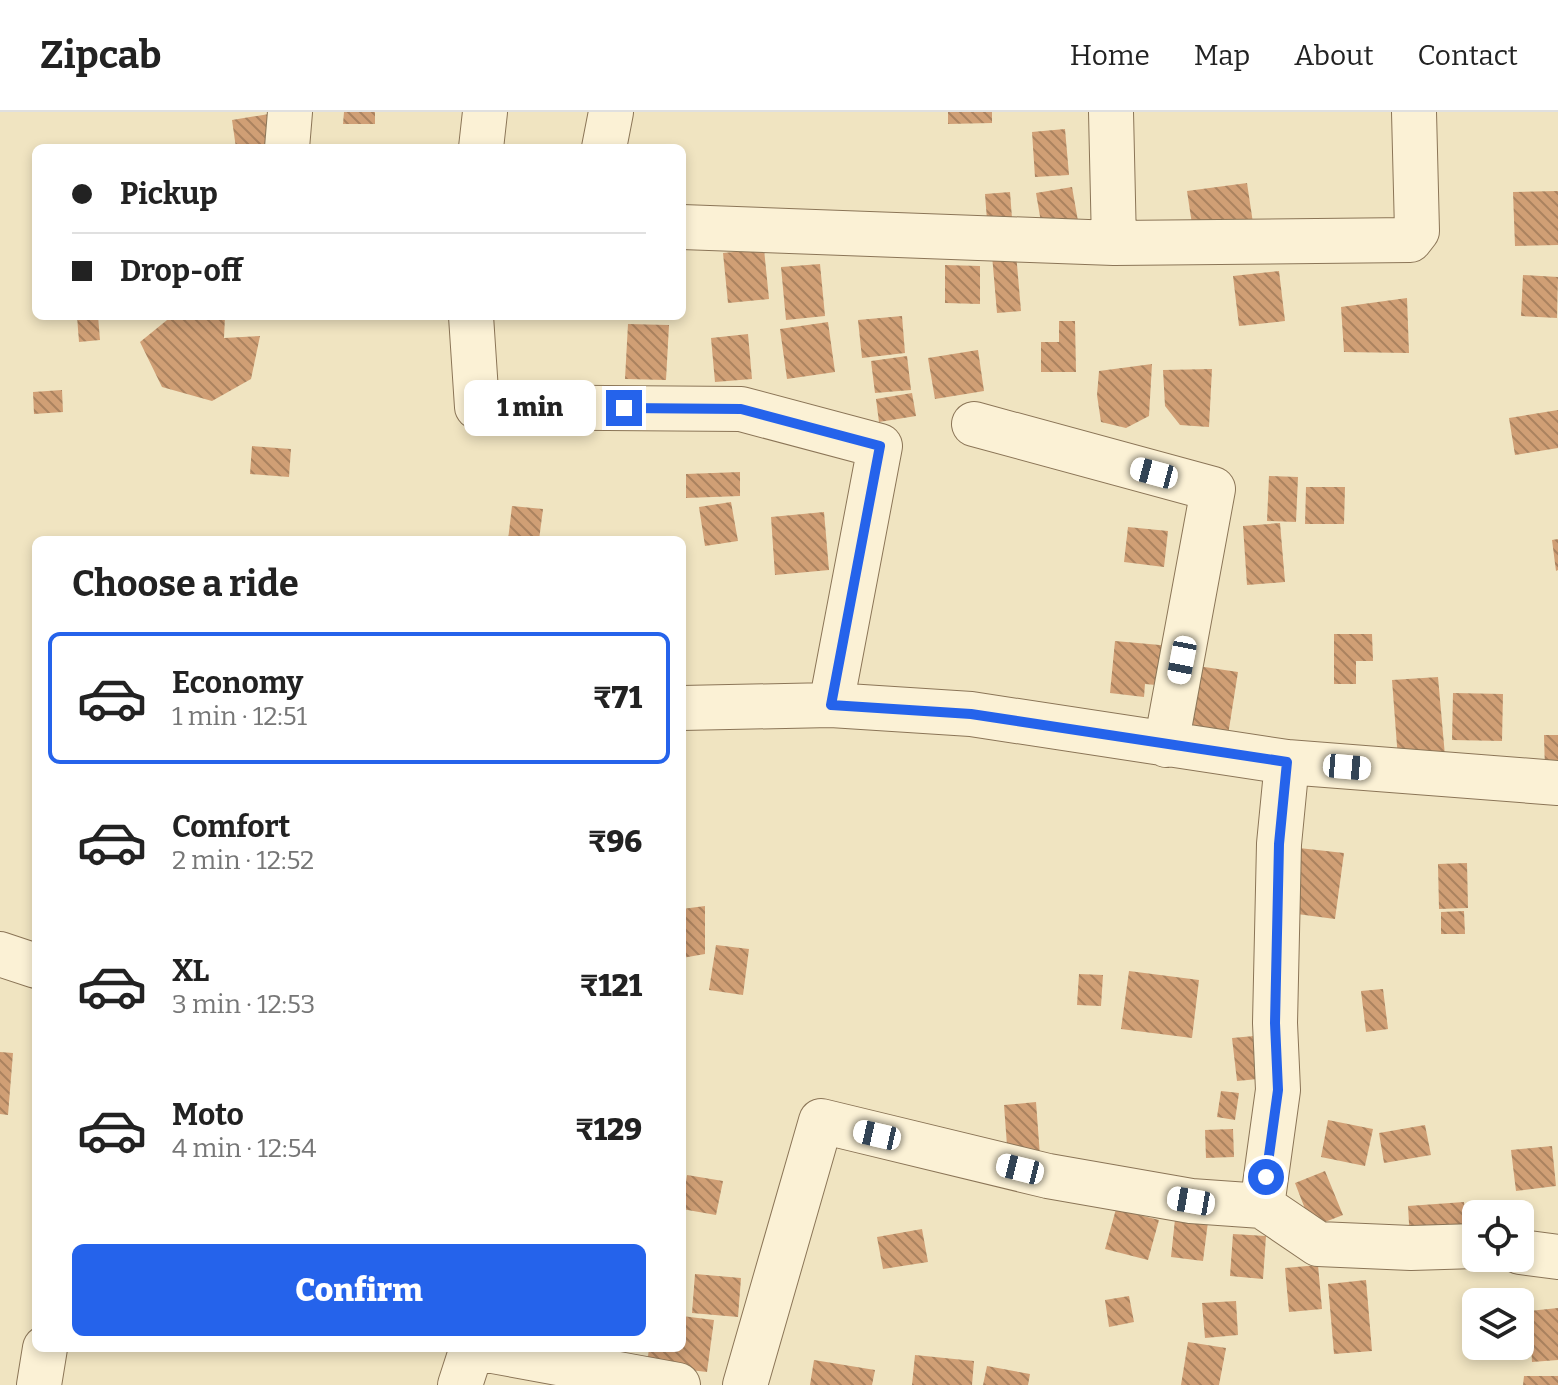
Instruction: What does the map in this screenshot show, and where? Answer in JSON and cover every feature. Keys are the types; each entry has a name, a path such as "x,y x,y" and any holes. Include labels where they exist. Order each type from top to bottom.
{"street":[{"path":"287,144 290,112"},
{"path":"481,144 485,112"},
{"path":"605,144 611,112"},
{"path":"1111,112 1114,243"},
{"path":"686,227 1114,243 1410,240 1417,231 1414,112"},
{"path":"471,320 477,407 741,409 880,446 831,705"},
{"path":"974,424 1213,489 1166,745"},
{"path":"686,708 831,705 971,714 1287,762 1558,783"},
{"path":"1262,1206 1278,1090 1275,1023 1279,844 1287,762"},
{"path":"0,954 32,965"},
{"path":"745,1385 821,1121 1048,1176 1191,1201 1262,1206 1318,1244 1411,1248 1462,1246"},
{"path":"1534,1254 1558,1257"},
{"path":"39,1385 44,1352"},
{"path":"460,1385 472,1352"},
{"path":"496,1352 678,1385"}],"building":[{"path":"344,112 375,112 375,124 343,124"},
{"path":"948,112 992,112 992,123 948,124"},
{"path":"275,113 279,144 235,144 232,120"},
{"path":"1065,129 1069,175 1035,177 1032,132"},
{"path":"1247,183 1253,223 1193,231 1187,191"},
{"path":"1072,187 1078,221 1042,228 1036,193"},
{"path":"1558,191 1558,245 1515,246 1513,192"},
{"path":"1010,192 1013,231 988,233 985,194"},
{"path":"764,249 769,299 728,303 723,253"},
{"path":"1016,253 1021,311 997,313 992,255"},
{"path":"820,264 825,316 786,320 781,267"},
{"path":"945,265 980,266 980,304 945,303"},
{"path":"1279,271 1285,321 1239,326 1233,276"},
{"path":"1523,275 1558,277 1557,318 1521,316"},
{"path":"1407,298 1409,353 1344,352 1341,307"},
{"path":"902,316 905,353 862,358 858,320"},
{"path":"77,320 98,320 100,340 79,342"},
{"path":"167,320 225,320 224,338 260,336 251,379 212,401 162,387 140,342"},
{"path":"1059,321 1075,321 1076,372 1041,372 1041,342 1059,342"},
{"path":"828,322 835,372 787,379 780,329"},
{"path":"628,324 669,325 666,380 625,379"},
{"path":"748,334 752,379 715,382 711,338"},
{"path":"978,350 984,391 935,399 928,358"},
{"path":"907,356 911,390 875,393 871,361"},
{"path":"1152,364 1149,416 1126,428 1101,422 1097,395 1099,371"},
{"path":"1212,369 1209,427 1180,425 1165,406 1163,370"},
{"path":"62,390 63,412 34,414 33,392"},
{"path":"912,393 916,416 879,422 876,399"},
{"path":"1558,410 1558,448 1515,455 1509,418"},
{"path":"252,446 291,449 289,477 250,474"},
{"path":"740,472 740,496 686,498 686,474"},
{"path":"1269,476 1298,477 1296,522 1267,521"},
{"path":"1306,487 1345,487 1344,524 1305,524"},
{"path":"731,502 738,541 705,546 699,507"},
{"path":"512,506 543,509 540,536 508,536"},
{"path":"824,512 829,570 775,575 771,517"},
{"path":"1280,523 1285,582 1247,585 1243,526"},
{"path":"1128,527 1168,531 1164,567 1124,562"},
{"path":"1558,539 1558,570 1556,571 1552,540"},
{"path":"1334,634 1372,634 1373,661 1356,661 1356,684 1334,684"},
{"path":"1115,641 1171,646 1167,686 1145,684 1144,697 1110,693"},
{"path":"1191,665 1238,672 1228,735 1181,727"},
{"path":"1438,677 1445,756 1398,759 1392,680"},
{"path":"1453,693 1503,694 1502,741 1452,740"},
{"path":"1544,735 1558,735 1558,771 1545,771"},
{"path":"1290,847 1344,853 1335,919 1282,912"},
{"path":"1467,863 1468,908 1439,909 1438,864"},
{"path":"705,906 705,954 686,957 686,908"},
{"path":"1464,911 1465,934 1441,934 1441,912"},
{"path":"716,945 749,949 743,995 709,990"},
{"path":"1129,971 1199,980 1192,1038 1121,1029"},
{"path":"1079,974 1103,975 1101,1006 1077,1005"},
{"path":"1383,989 1388,1029 1366,1032 1361,991"},
{"path":"1254,1036 1258,1079 1237,1081 1232,1038"},
{"path":"0,1052 13,1053 8,1115 0,1114"},
{"path":"1221,1091 1239,1093 1235,1120 1217,1117"},
{"path":"1036,1102 1040,1156 1008,1159 1004,1105"},
{"path":"1328,1120 1373,1129 1365,1166 1321,1157"},
{"path":"1425,1125 1431,1155 1384,1163 1379,1133"},
{"path":"1233,1129 1234,1157 1206,1158 1205,1130"},
{"path":"1552,1146 1556,1186 1516,1191 1511,1150"},
{"path":"1325,1171 1343,1215 1312,1227 1295,1183"},
{"path":"687,1175 723,1181 716,1215 686,1210"},
{"path":"1462,1202 1462,1237 1410,1241 1408,1206"},
{"path":"1116,1209 1159,1220 1148,1260 1105,1249"},
{"path":"1176,1210 1209,1214 1203,1261 1171,1257"},
{"path":"922,1229 928,1262 883,1269 877,1237"},
{"path":"1233,1234 1266,1236 1263,1279 1230,1276"},
{"path":"1318,1265 1322,1309 1289,1312 1285,1268"},
{"path":"695,1274 741,1278 738,1317 692,1313"},
{"path":"1366,1280 1372,1351 1334,1354 1328,1284"},
{"path":"1129,1296 1134,1322 1109,1327 1105,1300"},
{"path":"1236,1301 1238,1335 1205,1338 1202,1303"},
{"path":"1558,1308 1558,1360 1532,1362 1534,1310"},
{"path":"686,1316 714,1320 707,1372 647,1365 649,1352 686,1352"},
{"path":"1188,1342 1226,1348 1219,1385 1181,1385"},
{"path":"915,1355 974,1361 972,1385 912,1385"},
{"path":"814,1360 875,1370 872,1385 810,1385"},
{"path":"987,1366 1030,1374 1028,1385 983,1385"},
{"path":"1524,1376 1558,1376 1558,1385 1523,1385"}],"route":[{"path":"624,408 741,409 880,446 873,469 831,705 971,714 1287,762 1279,844 1275,1023 1278,1090 1266,1177"}]}
